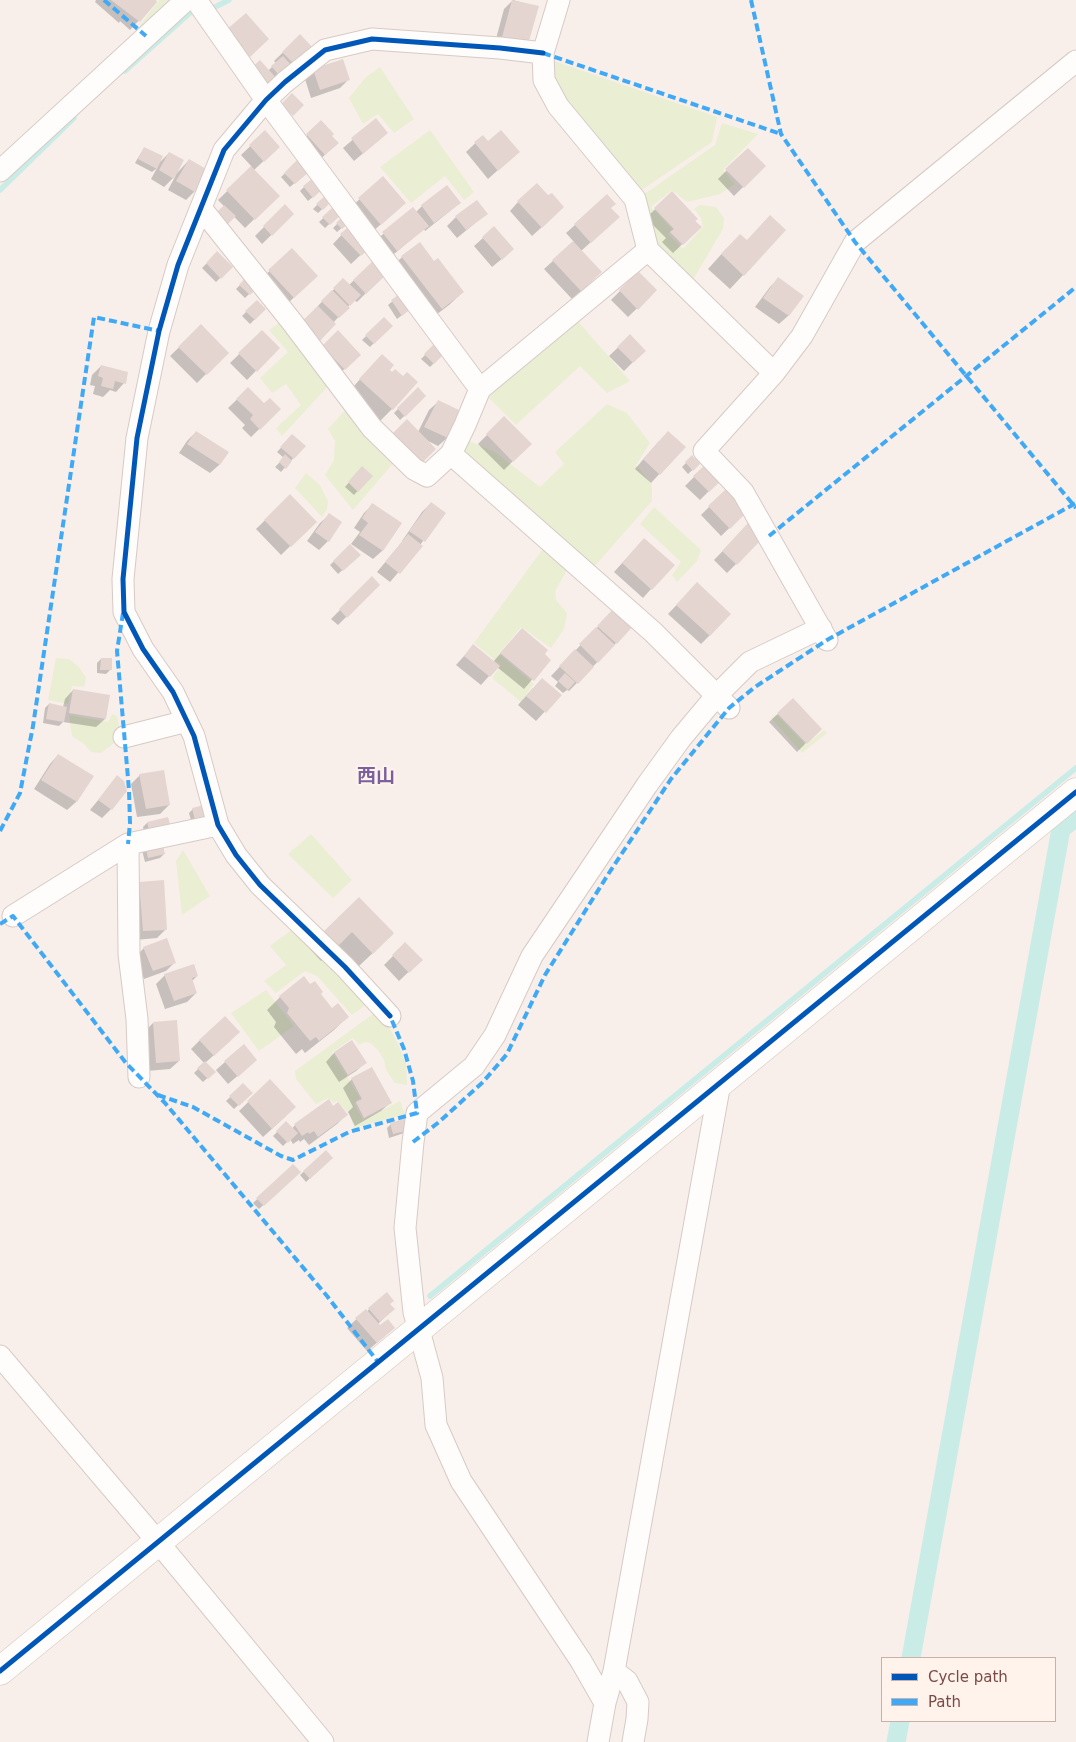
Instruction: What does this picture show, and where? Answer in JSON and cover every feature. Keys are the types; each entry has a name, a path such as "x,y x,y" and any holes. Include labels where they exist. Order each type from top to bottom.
{"street":[{"path":"0,171 186,0"},
{"path":"196,0 266,100 480,389"},
{"path":"559,0 544,54 544,80 558,106 635,199 648,250 695,298 774,372"},
{"path":"390,1016 345,967 260,885 236,855 218,825 194,736 173,692 143,649 124,612 123,579 137,438 159,331 178,265 224,150 266,100 285,82 325,50 372,39 500,48 544,54"},
{"path":"605,1703 581,1661 461,1481 436,1425 432,1378 414,1312 405,1228 417,1113 474,1066 495,1035 532,956 647,785 681,738 723,701 750,662 824,634 743,492 704,451 774,372 802,336 855,242 1076,61"},
{"path":"201,208 292,322 372,428 414,469 427,476 451,454 480,389 648,250"},
{"path":"451,454 653,632 723,701"},
{"path":"124,737 187,721"},
{"path":"0,1671 1076,792"},
{"path":"12,916 128,844 218,825"},
{"path":"128,844 129,954 137,1019 139,1077"},
{"path":"598,1742 605,1703 614,1671 720,1083"},
{"path":"0,1356 158,1542 323,1742"},
{"path":"614,1671 627,1681 638,1702 633,1742"}],"green space":[{"path":"159,0 181,0 146,31 140,25"},
{"path":"548,59 717,117 712,142 636,194 561,104"},
{"path":"380,67 414,119 394,133 378,114 363,124 349,98 365,78"},
{"path":"722,123 758,134 723,170 735,184 720,194 687,202 672,190 651,207 672,229 668,234 683,249 703,227 701,218 694,209 700,205 716,207 724,218 723,229 691,283 654,250 640,197 715,145"},
{"path":"430,130 474,192 464,200 445,176 411,203 380,167"},
{"path":"576,319 630,381 607,393 580,366 516,425 488,397"},
{"path":"282,321 330,384 282,436 276,428 301,405 286,384 272,393 260,378 288,352 269,330"},
{"path":"607,404 627,413 650,443 636,465 652,485 652,501 594,567 459,454 467,440 495,452 540,487 564,464 555,452"},
{"path":"347,408 395,461 353,510 325,475 334,460 335,441 328,429"},
{"path":"306,473 320,485 328,501 327,509 322,517 295,488"},
{"path":"654,507 701,550 697,561 677,582 672,575 681,562 640,524"},
{"path":"545,546 569,567 555,591 556,600 567,613 564,629 551,648 521,627 499,654 534,684 521,702 492,678 501,665 474,643"},
{"path":"56,658 69,659 79,667 86,678 84,687 72,686 68,704 48,700"},
{"path":"112,714 117,716 120,731 118,740 101,753 91,752 84,744 72,736 69,715 108,722"},
{"path":"776,714 806,745 824,730 827,733 802,753 771,718"},
{"path":"311,834 352,880 333,898 288,854"},
{"path":"183,850 210,896 182,915 176,861"},
{"path":"295,927 370,1002 352,1015 317,976 305,971 276,993 264,981 286,965 270,946"},
{"path":"266,990 294,1026 259,1051 231,1013"},
{"path":"377,1011 388,1025 399,1046 406,1064 407,1085 395,1083 386,1070 384,1060 378,1050 370,1043 365,1042 359,1045 353,1038 332,1052 360,1098 354,1103 363,1120 400,1101 405,1114 354,1128 350,1115 337,1101 334,1103 328,1098 316,1104 296,1079 295,1071"}],"building":[{"path":"111,0 156,0 157,2 140,22"},
{"path":"512,0 539,6 527,48 501,41"},
{"path":"246,13 269,39 250,57 226,30"},
{"path":"300,34 315,50 297,67 282,52"},
{"path":"283,56 292,66 280,76 271,66"},
{"path":"343,59 350,80 320,90 313,69"},
{"path":"260,60 278,80 267,88 250,69"},
{"path":"292,93 304,105 293,116 281,104"},
{"path":"376,118 388,133 363,154 351,138"},
{"path":"321,120 334,134 332,136 339,143 325,155 306,134"},
{"path":"265,130 280,147 264,162 249,145"},
{"path":"501,130 520,152 498,171 474,142 483,135 488,141"},
{"path":"144,147 163,156 157,169 138,159"},
{"path":"748,148 766,166 744,188 725,169"},
{"path":"169,152 184,160 174,179 159,170"},
{"path":"189,159 208,170 195,192 176,181"},
{"path":"297,160 309,172 295,184 284,173"},
{"path":"251,166 280,196 255,220 226,190"},
{"path":"317,175 326,186 313,198 303,186"},
{"path":"383,176 406,203 381,225 358,198"},
{"path":"537,183 548,195 552,193 564,207 542,228 517,201"},
{"path":"447,185 461,203 434,223 421,205"},
{"path":"672,191 698,219 695,221 702,227 683,245 670,232 674,229 654,208"},
{"path":"327,194 333,200 323,210 316,204"},
{"path":"607,194 616,204 611,208 620,217 591,243 574,224"},
{"path":"477,200 488,214 466,230 455,216"},
{"path":"285,204 294,214 272,236 263,226"},
{"path":"224,205 236,216 225,227 213,216"},
{"path":"333,207 341,215 330,225 322,217"},
{"path":"413,207 429,226 397,251 382,232"},
{"path":"770,215 786,230 744,276 721,254 740,234 747,240"},
{"path":"343,216 349,223 342,229 336,223"},
{"path":"351,225 371,247 361,256 340,234"},
{"path":"494,226 514,249 502,260 482,237"},
{"path":"573,241 602,272 581,291 552,260"},
{"path":"420,242 434,261 438,258 464,292 442,309 401,256"},
{"path":"292,248 318,276 294,298 268,270"},
{"path":"217,251 233,267 221,279 206,263"},
{"path":"375,259 388,273 366,294 353,280"},
{"path":"638,271 657,290 638,310 619,290"},
{"path":"247,276 258,287 250,295 239,285"},
{"path":"778,277 804,296 789,316 763,298"},
{"path":"343,278 361,295 350,306 333,288"},
{"path":"332,290 350,308 339,318 321,301"},
{"path":"401,293 412,308 402,316 391,300"},
{"path":"257,300 266,309 255,320 245,311"},
{"path":"318,306 336,324 319,342 300,323"},
{"path":"384,317 393,326 374,344 365,335"},
{"path":"201,324 229,353 207,375 178,347"},
{"path":"262,330 280,348 257,372 238,353"},
{"path":"338,330 361,355 345,370 322,346"},
{"path":"630,334 646,351 633,363 617,347"},
{"path":"435,343 445,353 434,364 424,354"},
{"path":"382,354 394,365 390,370 392,372 395,369 403,376 407,372 418,382 393,410 359,379"},
{"path":"101,365 128,372 126,384 115,381 113,389 101,386 103,378 98,376"},
{"path":"248,387 264,403 270,398 281,409 260,430 250,419 253,415 236,399"},
{"path":"418,387 426,396 405,417 397,408"},
{"path":"438,400 461,411 448,438 424,427"},
{"path":"504,416 532,444 513,462 486,434"},
{"path":"407,419 436,449 422,463 391,435"},
{"path":"196,431 229,452 220,465 187,444"},
{"path":"668,431 686,447 660,475 643,459"},
{"path":"292,434 306,446 294,459 280,447"},
{"path":"285,454 292,461 286,469 279,462"},
{"path":"692,455 700,464 693,471 685,462"},
{"path":"706,464 722,480 709,492 693,476"},
{"path":"362,466 373,476 358,492 348,482"},
{"path":"727,488 748,511 730,529 708,506"},
{"path":"290,494 317,522 291,547 264,520"},
{"path":"431,502 446,513 425,542 409,531"},
{"path":"372,503 402,523 383,551 359,535 368,523 362,518"},
{"path":"329,513 342,522 329,542 315,532"},
{"path":"748,523 763,538 737,565 722,551"},
{"path":"408,534 423,546 400,574 385,562"},
{"path":"644,538 675,565 652,590 622,563"},
{"path":"350,544 361,555 343,571 333,561"},
{"path":"372,576 380,585 347,618 339,609"},
{"path":"697,582 731,614 710,636 676,605"},
{"path":"615,607 634,625 617,644 597,626"},
{"path":"596,627 615,645 598,663 579,644"},
{"path":"522,628 548,650 545,654 551,660 534,681 500,653"},
{"path":"473,644 500,666 490,677 464,656"},
{"path":"575,649 594,667 578,684 559,666"},
{"path":"101,658 112,658 112,670 100,670"},
{"path":"565,673 575,682 568,690 558,681"},
{"path":"542,678 562,695 546,713 526,696"},
{"path":"73,689 110,695 106,719 69,713"},
{"path":"793,698 822,729 807,744 777,713"},
{"path":"49,703 67,707 64,722 46,719"},
{"path":"58,754 94,776 77,802 41,780"},
{"path":"164,770 170,805 146,809 139,774"},
{"path":"117,775 124,781 127,791 112,810 98,800"},
{"path":"204,805 207,818 195,820 192,808"},
{"path":"168,817 172,831 150,835 147,822"},
{"path":"162,841 165,854 148,858 145,845"},
{"path":"164,880 167,930 143,931 139,882"},
{"path":"359,897 394,933 373,954 352,932 335,949 321,934"},
{"path":"167,938 176,963 153,971 143,947"},
{"path":"405,942 423,960 409,973 392,955"},
{"path":"194,964 198,976 192,978 197,993 174,1001 164,974"},
{"path":"304,976 310,984 315,981 323,992 321,994 332,1008 338,1003 349,1017 319,1041 316,1037 310,1041 287,1013 289,1008 279,996"},
{"path":"225,1016 240,1032 214,1056 199,1040"},
{"path":"177,1020 180,1061 156,1063 153,1022"},
{"path":"352,1040 367,1063 348,1075 334,1052"},
{"path":"244,1044 257,1060 238,1077 224,1061"},
{"path":"205,1061 216,1072 208,1079 197,1068"},
{"path":"372,1067 392,1103 364,1118 356,1102 362,1099 351,1078"},
{"path":"270,1079 296,1107 272,1129 247,1101"},
{"path":"243,1083 253,1093 239,1106 229,1096"},
{"path":"329,1099 333,1106 338,1102 348,1115 318,1137 314,1131 302,1136 294,1124"},
{"path":"407,1118 410,1130 393,1134 390,1123"},
{"path":"286,1121 298,1133 288,1143 276,1131"},
{"path":"326,1150 333,1158 310,1179 303,1171"},
{"path":"293,1164 301,1172 264,1206 256,1198"},
{"path":"387,1292 394,1301 390,1304 395,1309 380,1322 368,1308"},
{"path":"366,1309 380,1325 388,1319 395,1328 377,1343 355,1318"}],"waterway":[{"path":"209,10 229,0"},
{"path":"125,71 190,13"},
{"path":"0,190 74,118"},
{"path":"430,1296 1076,768"},
{"path":"911,1657 1061,829 1076,817"},
{"path":"896,1742 900,1722"}],"marked path":[{"path":"104,0 146,36"},
{"path":"751,0 781,134 855,242 1076,508"},
{"path":"543,53 781,134"},
{"path":"769,536 1076,287"},
{"path":"0,831 20,793 33,726 94,317 159,331"},
{"path":"413,1142 439,1122 483,1082 507,1054 545,975 609,873 671,779 729,708 755,687 827,640 1076,503"},
{"path":"123,613 117,651 129,790 130,823 128,844"},
{"path":"0,924 13,916 126,1063 165,1103 327,1296 378,1362"},
{"path":"158,1095 193,1107 281,1156 293,1160 349,1132 417,1113 413,1081 404,1049 390,1016"}],"cycle path":[{"path":"390,1016 345,967 260,885 236,855 218,825 194,736 173,692 143,649 124,612 123,579 137,438 159,331 178,265 224,150 266,100 325,50 372,39 543,53"},
{"path":"0,1671 1076,792"}],"district":[{"name":"西山","path":"376,777"}]}
